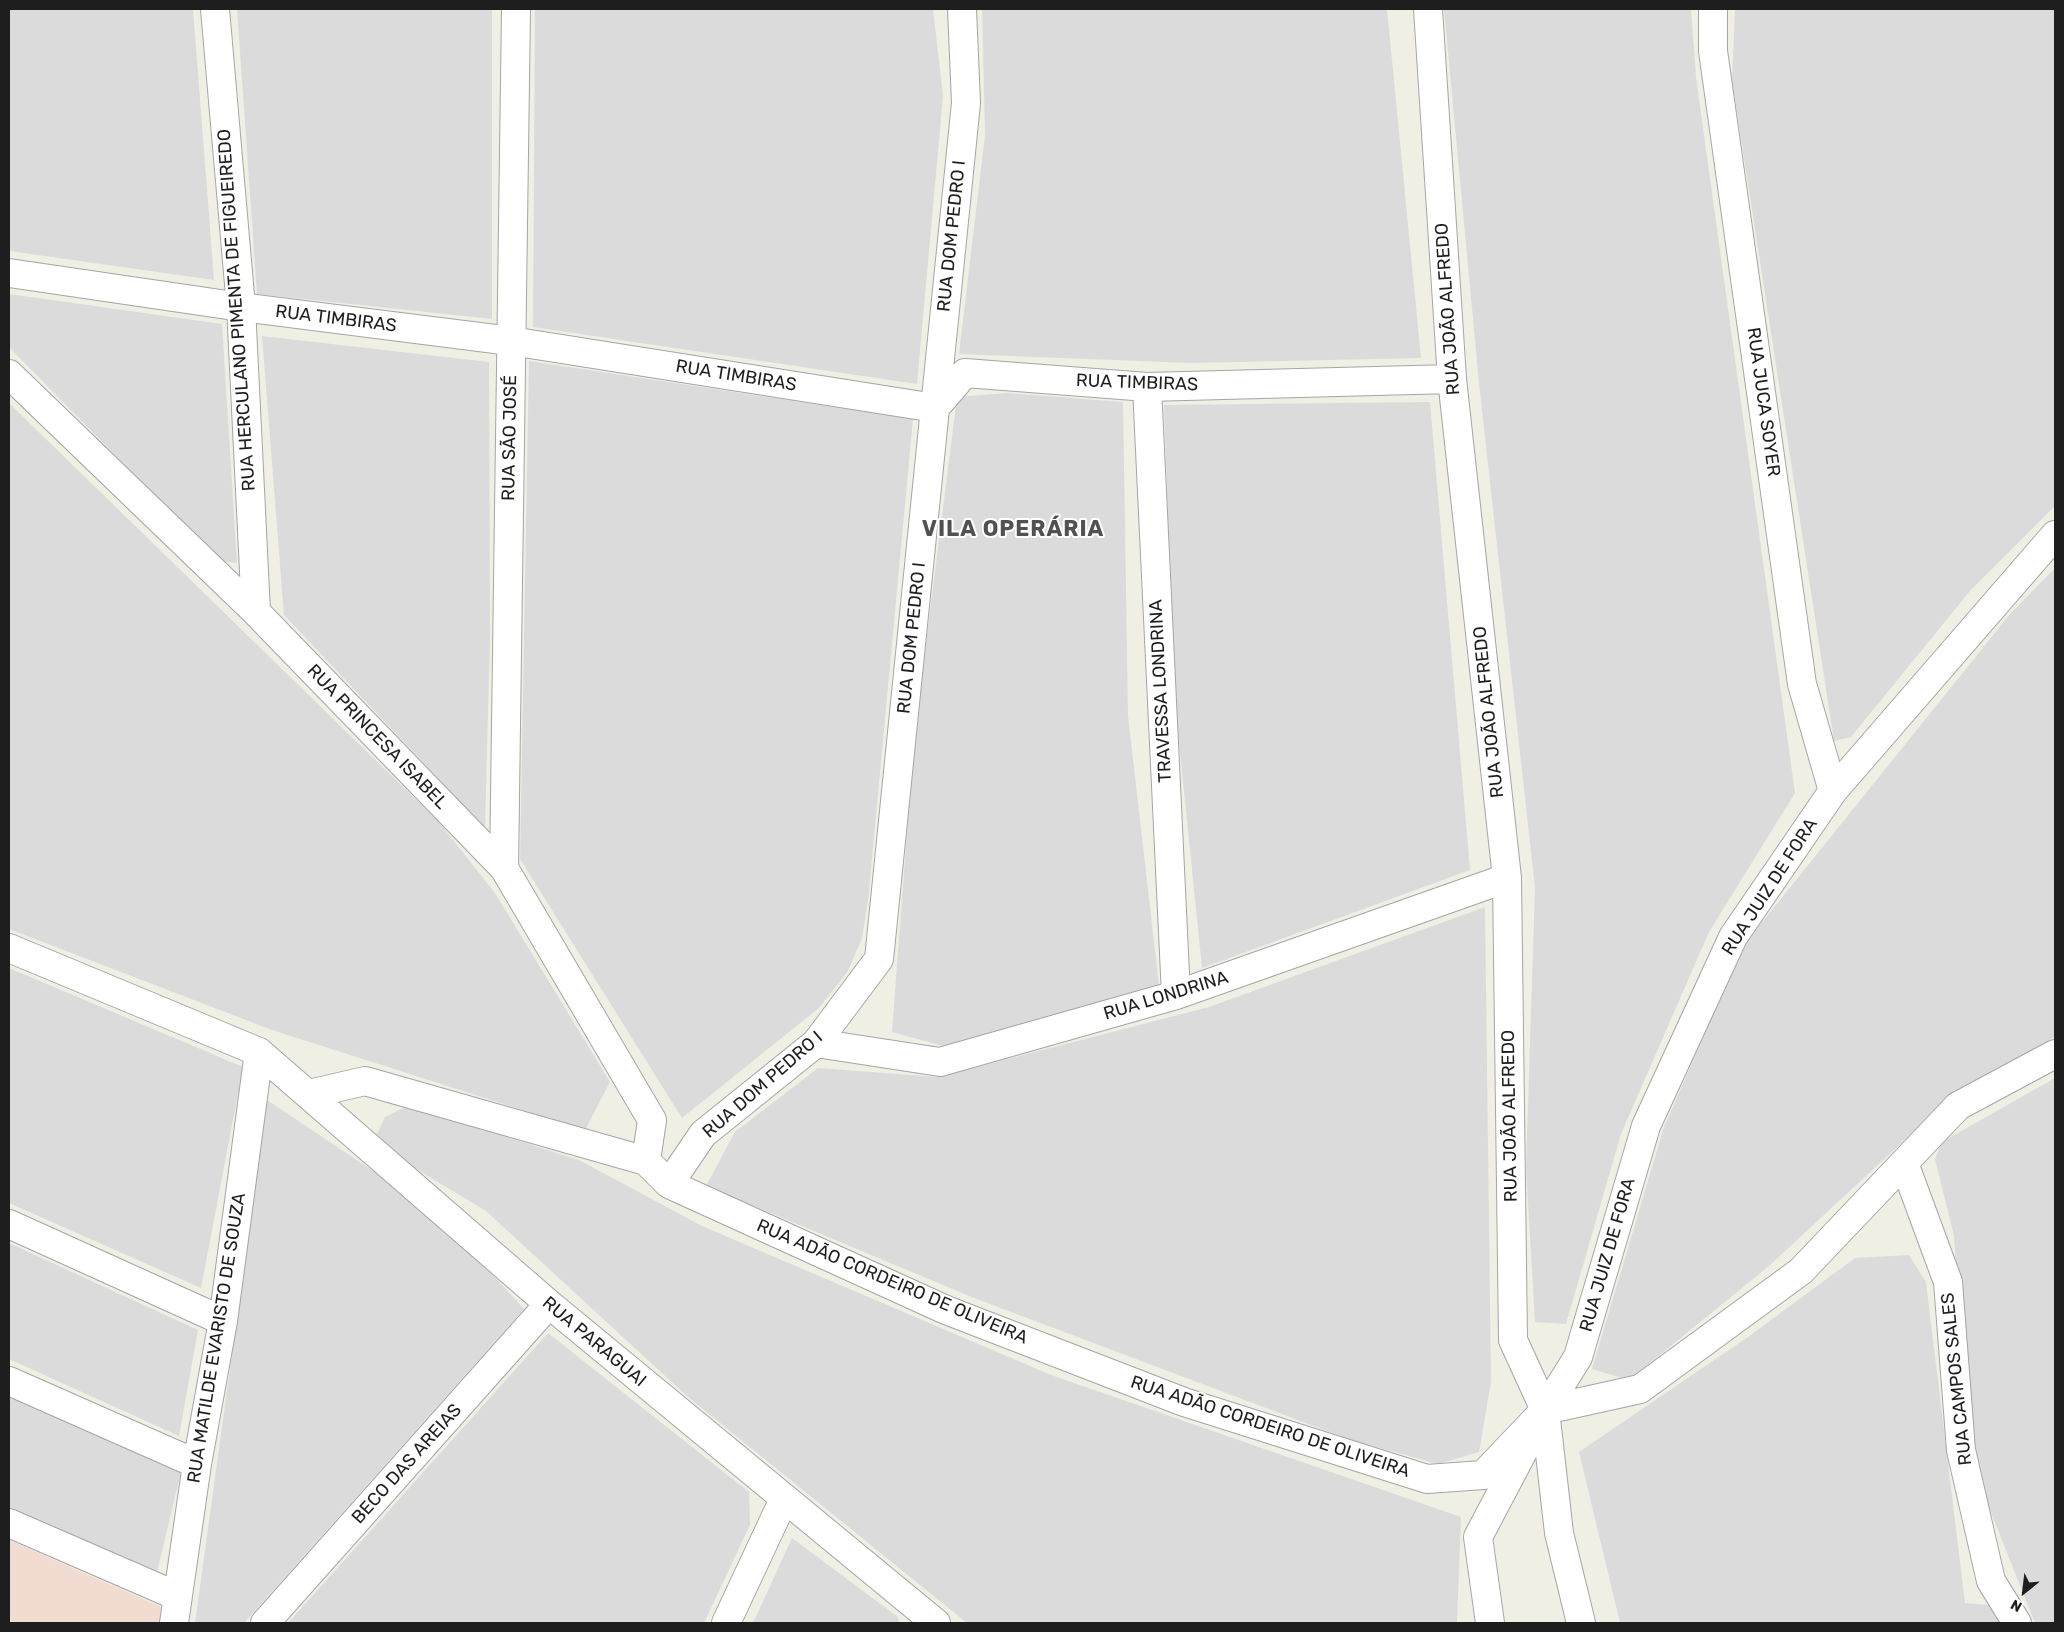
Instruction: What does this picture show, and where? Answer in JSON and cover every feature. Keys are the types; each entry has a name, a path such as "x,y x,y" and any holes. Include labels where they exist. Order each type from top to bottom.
{"street":[{"name":"RUA HERCULANO PIMENTA DE FIGUEIREDO","path":"215,9 241,307 256,612"},
{"name":"RUA SÃO JOSÉ","path":"504,868 516,9"},
{"name":"RUA DOM PEDRO I","path":"669,1184 703,1134 816,1043 879,959 966,103 962,9"},
{"name":"RUA JOÃO ALFREDO","path":"1428,9 1452,379 1507,878 1513,1340 1545,1410 1559,1533 1581,1623"},
{"name":"RUA JUCA SOYER","path":"1713,9 1713,51 1802,684 1833,792"},
{"name":"RUA TIMBIRAS","path":"9,273 241,307 512,341 935,408 965,373 1147,387 1452,379"},
{"name":"RUA PRINCESA ISABEL","path":"9,374 256,612 504,868 652,1120 646,1161"},
{"name":"TRAVESSA LONDRINA","path":"1147,387 1176,995"},
{"name":"RUA JUIZ DE FORA","path":"1545,1410 1578,1357 1646,1126 1729,946 1833,792 2055,535"},
{"name":"RUA LONDRINA","path":"816,1043 940,1062 1176,995 1507,878"},
{"path":"9,948 259,1052"},
{"name":"RUA PARAGUAI","path":"259,1052 549,1304 931,1621"},
{"name":"RUA MATILDE EVARISTO DE SOUZA","path":"174,1623 197,1464 223,1321 259,1052"},
{"path":"1490,1623 1478,1537 1545,1410 1640,1389 1801,1271 1958,1106 2055,1054"},
{"name":"RUA ADÃO CORDEIRO DE OLIVEIRA","path":"309,1094 365,1081 646,1161 669,1184 956,1314 1184,1402 1427,1479 1483,1474 1545,1410"},
{"name":"RUA CAMPOS SALES","path":"1904,1163 1948,1282 1961,1450 1991,1581 2017,1623"},
{"path":"9,1224 223,1321"},
{"name":"BECO DAS AREIAS","path":"265,1623 549,1304"},
{"path":"9,1381 197,1464"},
{"path":"726,1623 784,1499"},
{"path":"9,1523 177,1596"}],"shaded area":[{"path":"9,9 193,9 214,280 9,251"},
{"path":"237,9 492,9 492,319 257,294"},
{"path":"535,9 933,9 943,96 917,384 533,327"},
{"path":"982,9 1387,9 1421,358 1191,363 959,354 985,135"},
{"path":"1444,9 1691,9 1696,77 1795,793 1709,932 1621,1134 1566,1324 1535,1322 1526,1168 1535,888 1479,383"},
{"path":"1735,9 2055,9 2055,506 1970,591 1851,737 1834,741 1732,80"},
{"path":"9,294 222,324 237,563 219,561 9,347"},
{"path":"262,336 489,362 490,637 485,828 284,615"},
{"path":"529,361 913,419 868,901 862,938 848,971 819,1008 682,1118 520,859"},
{"path":"1007,393 1123,402 1128,716 1159,985 943,1046 892,1032 914,738 957,397"},
{"path":"1430,402 1470,870 1202,968 1174,694 1164,405"},
{"path":"9,403 438,821 495,893 610,1082 585,1130 272,1030 9,929"},
{"path":"2055,568 2055,1037 1952,1096 1769,1266 1629,1380 1592,1369 1664,1127 1743,946 2010,614"},
{"path":"1485,907 1491,1382 1479,1452 1438,1464 1351,1440 974,1298 706,1186 735,1132 818,1068 938,1077 1209,1007"},
{"path":"9,968 243,1067 201,1288 9,1203"},
{"path":"2055,1078 2055,1623 2035,1623 1980,1485 1967,1431 1954,1236 1935,1159 1942,1142"},
{"path":"267,1100 436,1213 524,1309 244,1623 195,1623"},
{"path":"408,1106 579,1160 702,1226 1051,1375 1461,1517 1457,1623 967,1623 688,1397 486,1211 398,1158 377,1134 385,1117"},
{"path":"9,1243 198,1330 179,1436 9,1359"},
{"path":"1909,1255 1926,1282 1965,1603 1990,1605 2000,1623 1620,1623 1579,1452 1748,1337 1855,1258"},
{"path":"548,1333 749,1492 750,1525 704,1623 288,1623"},
{"path":"9,1394 181,1472 156,1576 9,1511"},
{"path":"792,1538 898,1617 899,1623 753,1623"},
{"path":"9,1540 161,1607 159,1623 9,1623"}],"district":[{"name":"VILA OPERÁRIA","path":"1013,530"}]}
